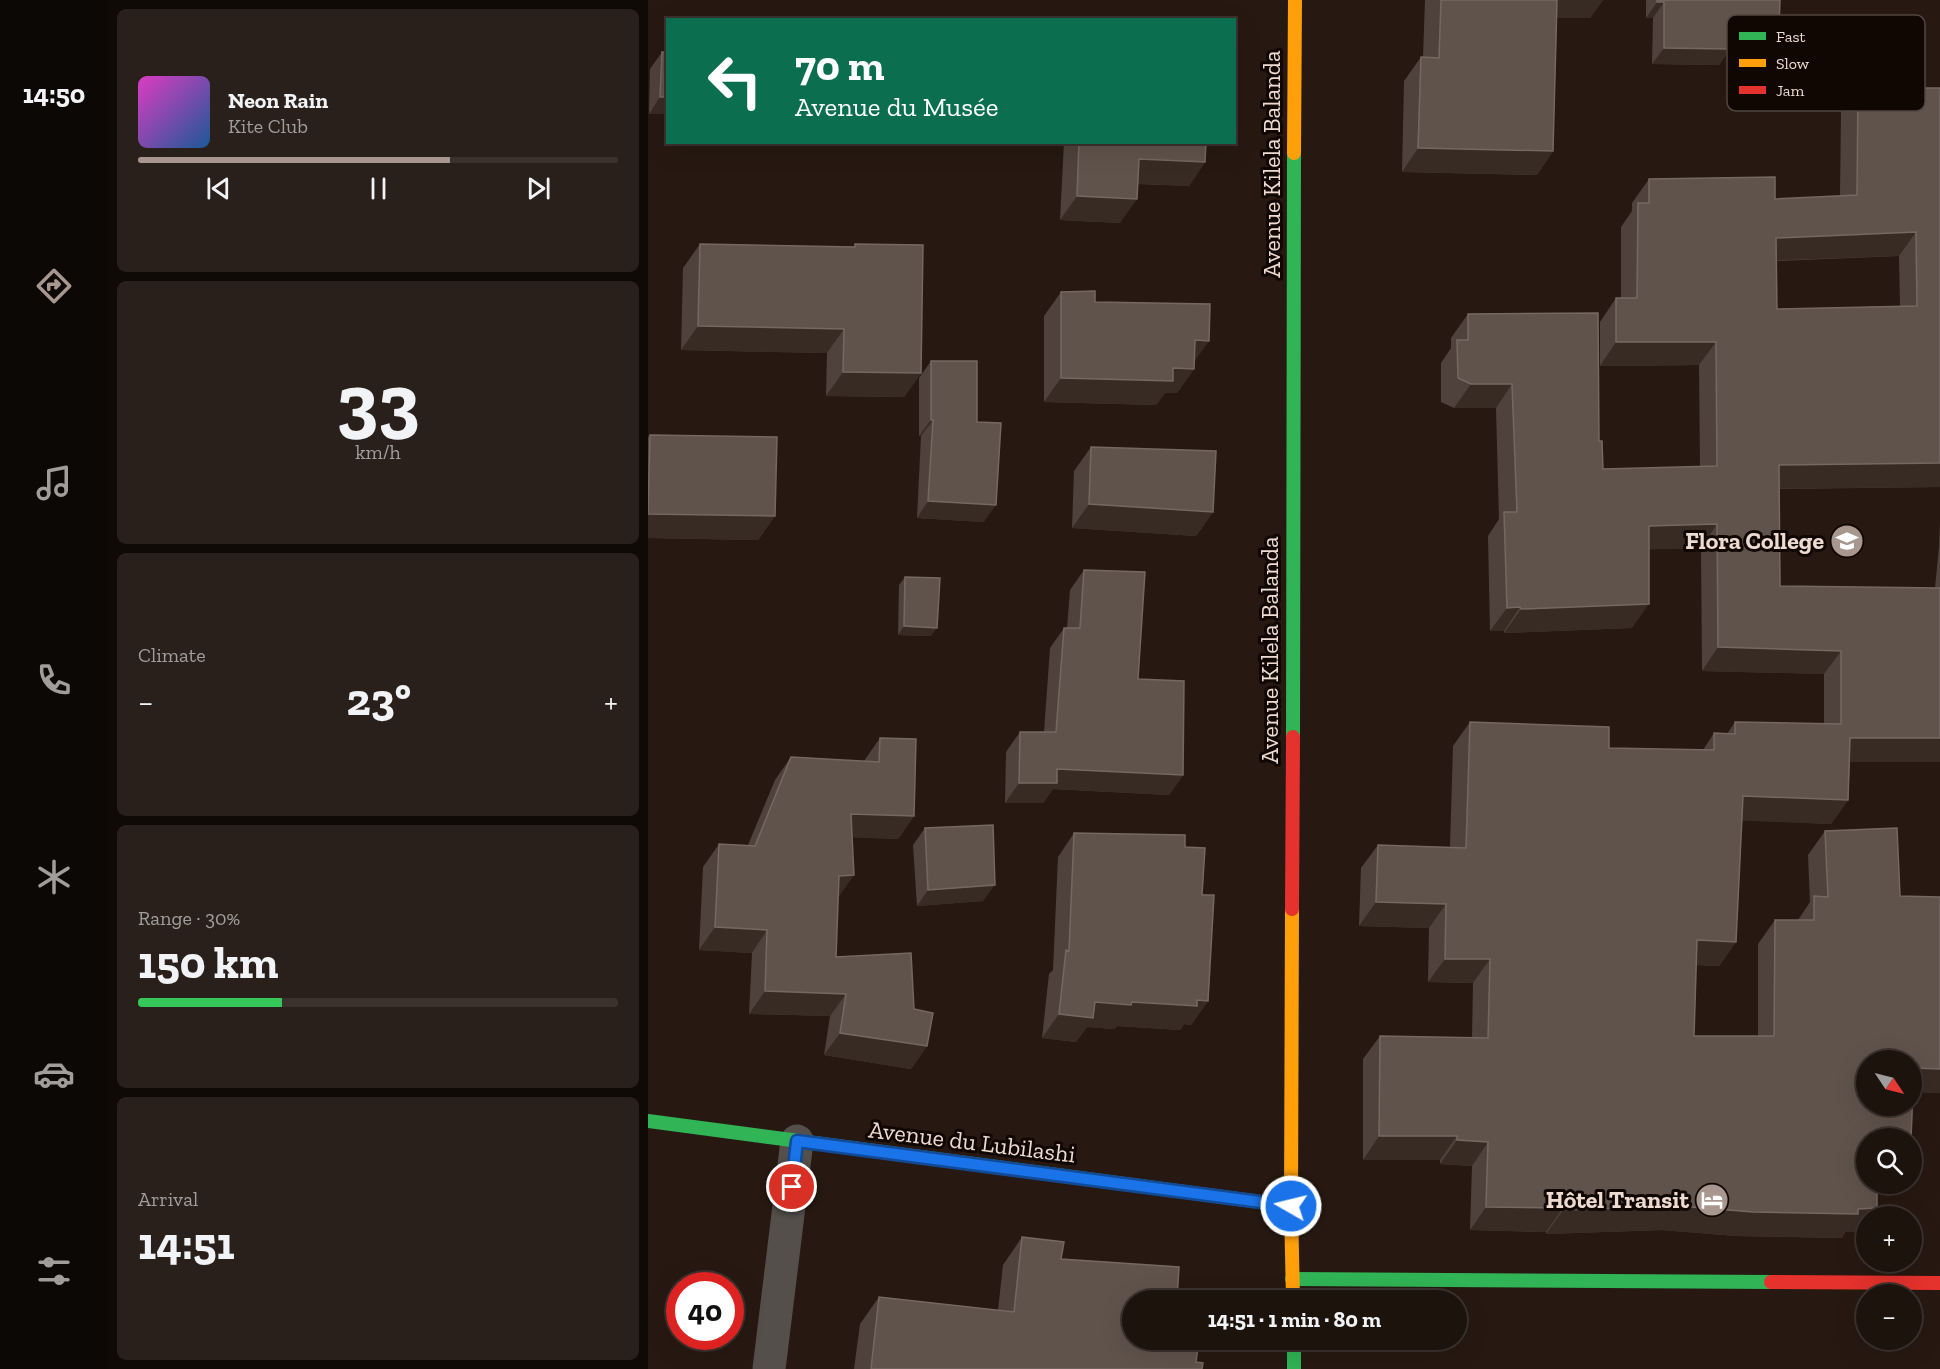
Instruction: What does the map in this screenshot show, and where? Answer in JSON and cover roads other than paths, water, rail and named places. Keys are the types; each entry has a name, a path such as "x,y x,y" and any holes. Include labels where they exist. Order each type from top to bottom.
{"main road":[{"name":"Avenue Kilela Balanda","path":"1293,1290 1294,0"},
{"name":"Avenue du Lubilashi","path":"648,1121 1291,1206"},
{"path":"1292,1279 1940,1283"},
{"path":"1294,1350 1294,1369"}],"street":[{"path":"768,1369 797,1141"}],"place":[{"name":"Flora College","path":"1847,541"},
{"name":"Hôtel Transit","path":"1712,1200"}]}
